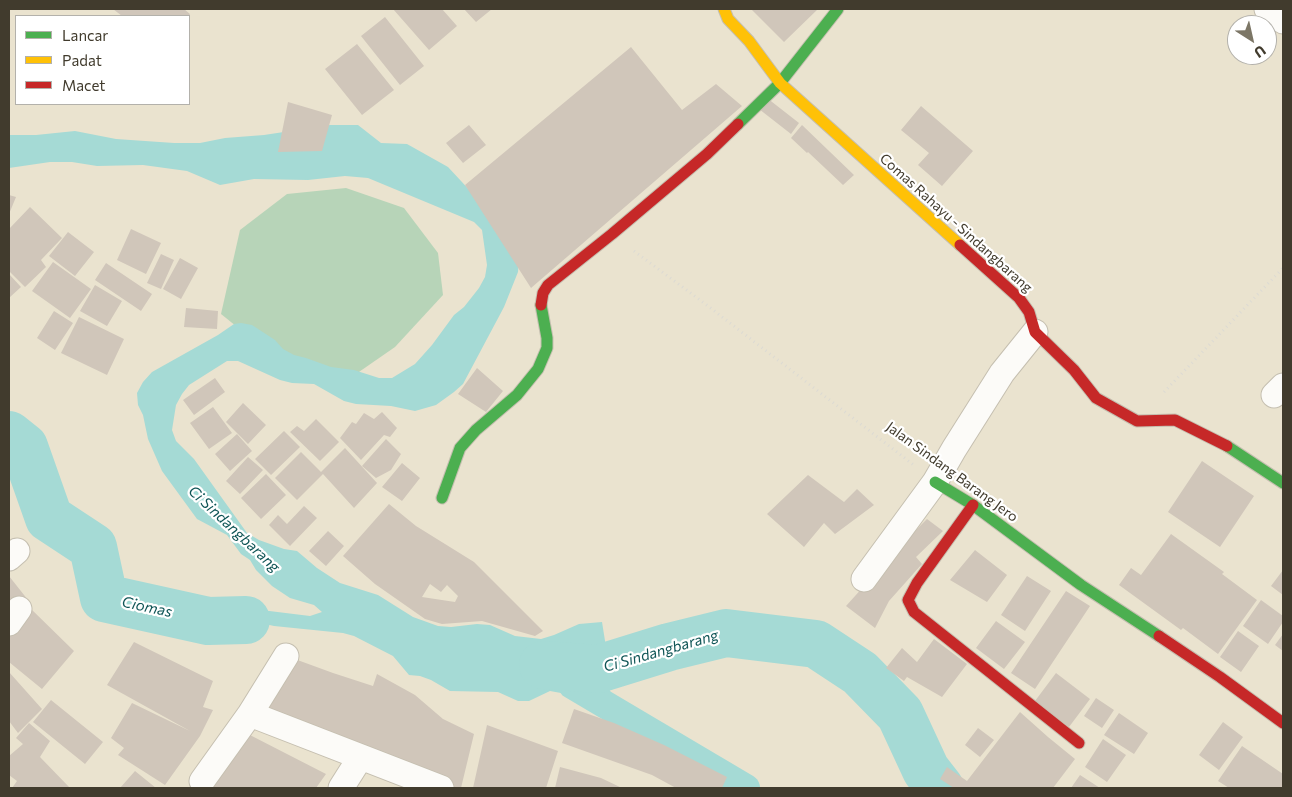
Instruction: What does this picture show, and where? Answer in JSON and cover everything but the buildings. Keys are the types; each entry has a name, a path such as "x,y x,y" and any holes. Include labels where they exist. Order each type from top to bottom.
{"street":[{"name":"Comas Rahayu - Sindangbarang","path":"724,9 728,19 749,41 780,83 1019,298 1029,312 1035,332 1074,370 1096,398 1137,420 1175,420 1225,445 1283,483"},
{"path":"442,498 460,448 476,430 517,395 538,369 544,358 547,338 541,304 543,293 548,285 612,234 706,154 780,83 838,9"},
{"path":"1267,9 1283,21"},
{"path":"864,579 935,482 1002,373 1035,332"},
{"name":"Jalan Sindang Barang Jero","path":"935,482 973,505 1081,585 1220,678 1283,723"},
{"path":"973,505 931,562 908,600 914,612 1079,743"},
{"path":"202,781 250,714 286,656"},
{"path":"250,714 441,788"},
{"path":"341,788 360,758"}],"path":[{"name":"Jalan Sindang Barang Jero","path":"612,234 935,482"},
{"path":"1137,420 1283,268"}],"green space":[{"path":"346,188 404,208 438,253 443,295 395,347 356,374 282,363 221,314 240,230 287,194"}],"water":[{"path":"330,125 358,125 381,143 407,144 448,167 501,224 519,260 518,272 504,307 463,384 436,405 415,411 391,406 356,404 344,401 314,384 292,383 280,380 238,361 227,361 189,385 182,394 176,405 172,430 176,441 194,459 247,533 259,540 284,549 297,551 317,568 340,583 378,595 413,617 438,626 490,625 515,636 541,639 579,624 602,622 606,647 607,683 612,696 604,704 593,706 561,693 550,691 529,701 518,701 498,692 450,691 431,680 409,675 393,656 354,636 343,633 274,626 252,621 219,630 178,614 157,609 166,601 192,608 205,609 245,608 310,616 322,612 314,605 290,598 272,586 256,570 250,560 241,554 227,535 197,519 162,471 148,439 143,415 138,405 137,393 143,382 152,372 234,324 241,323 252,325 275,340 283,349 294,355 331,367 354,370 379,378 392,378 415,364 454,315 464,307 479,288 485,277 487,265 482,230 474,222 368,178 345,176 308,180 254,179 220,185 187,171 143,165 97,166 72,162 50,162 9,168 9,135 36,135 75,131 116,139 200,143 225,138 264,135"}],"waterway":[{"name":"Ciomas","path":"9,435 24,447 49,518 93,547 104,598 208,621 246,620"},
{"name":"Ci Sindangbarang","path":"543,665 598,669 669,647 726,633 816,644 860,673 900,714 926,770 940,788"},
{"path":"572,685 746,788"}],"traffic: fast":[{"path":"738,124 780,83 838,9"},
{"path":"442,498 460,448 476,430 517,395 538,369 547,348 541,305"},
{"path":"1227,446 1283,483"},
{"path":"935,482 973,505 1081,585 1159,636"}],"traffic: slow":[{"path":"724,9 728,19 749,41 780,83 960,245"}],"traffic: jam":[{"path":"541,305 543,293 548,285 707,154 738,124"},
{"path":"960,245 1019,298 1029,312 1035,332 1074,370 1096,398 1137,421 1175,420 1227,446"},
{"path":"973,505 917,583 908,600 914,612 1079,743"},
{"path":"1159,636 1283,723"}]}
